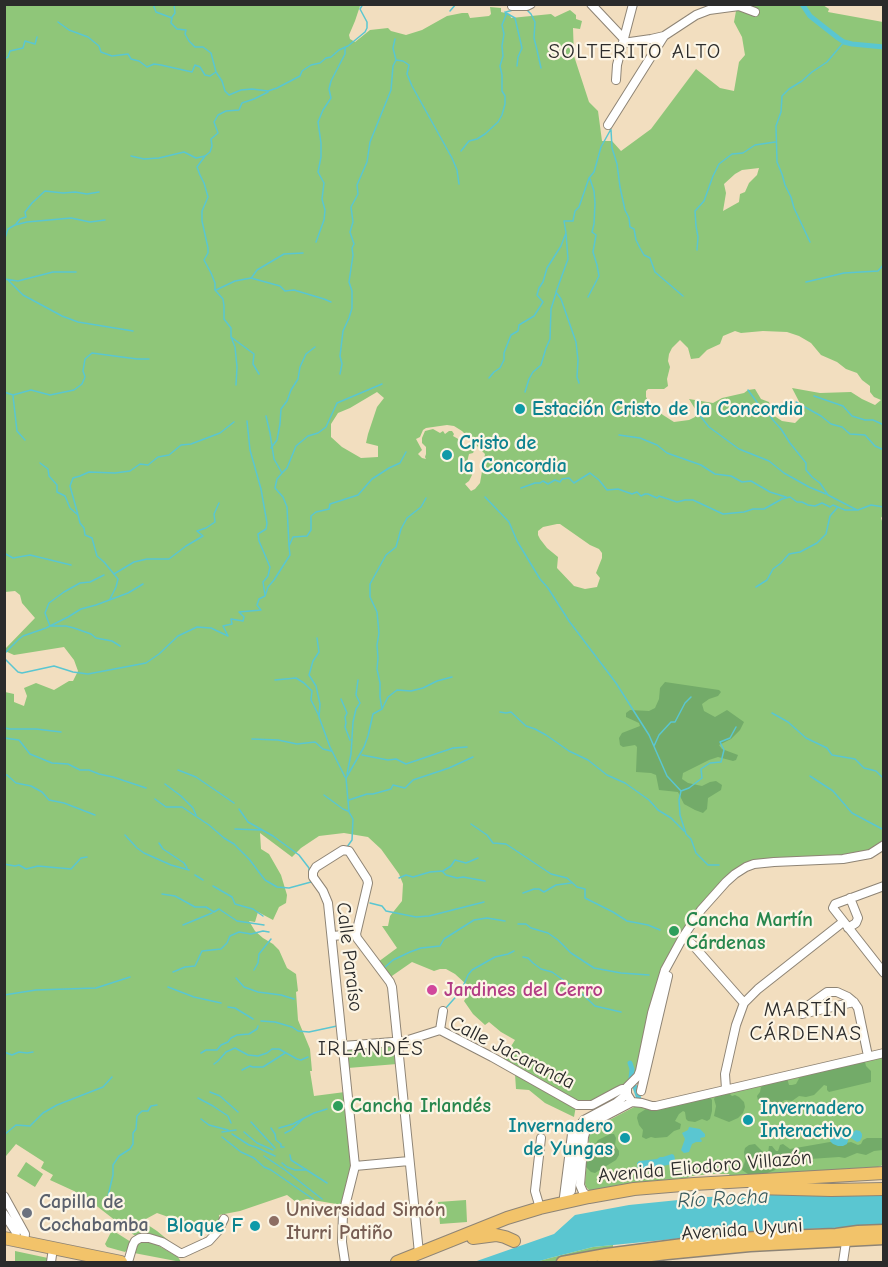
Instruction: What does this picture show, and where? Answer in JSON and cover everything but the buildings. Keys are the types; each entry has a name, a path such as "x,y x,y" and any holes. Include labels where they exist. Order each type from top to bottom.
{"highway":[{"name":"Avenida Eliodoro Villazón","path":"417,1258 474,1230 564,1199 634,1189 694,1184 884,1173"},
{"path":"788,1179 841,1181 884,1179"},
{"path":"763,1188 796,1184 884,1184"},
{"name":"Avenida Eliodoro Villazón","path":"397,1263 541,1215 617,1198 697,1189 763,1188"},
{"path":"763,1188 884,1189"},
{"path":"473,1238 496,1235 514,1241"},
{"path":"12,1242 51,1259 87,1263"},
{"path":"12,1242 121,1263"}],"main road":[{"name":"Avenida Uyuni","path":"562,1263 606,1254 696,1242 884,1230"},
{"path":"836,1234 884,1235"},
{"name":"Avenida Uyuni","path":"603,1263 666,1258 750,1245 884,1239"},
{"path":"846,1242 863,1245 884,1244"}],"street":[{"path":"512,6 531,4"},
{"path":"591,4 624,41"},
{"path":"616,80 617,65 633,4"},
{"path":"624,41 664,36 696,15 709,10 739,6 755,12"},
{"path":"608,125 664,36"},
{"path":"629,1093 640,1071 652,1013 665,970 682,937 716,892 735,874 754,864 851,858 870,854 884,845"},
{"name":"Calle Paraíso","path":"345,1263 342,1242 343,1221 355,1166 328,903 313,877 316,867 343,850 349,851 368,879 356,933"},
{"path":"884,886 835,904 833,907 884,973"},
{"path":"726,1089 725,1074 744,1003 758,989 846,925 856,922 858,918 850,898"},
{"path":"332,936 356,933 357,938 392,987 417,1258"},
{"path":"682,937 692,944 744,1003"},
{"path":"641,1091 669,964"},
{"path":"854,1002 802,1014 801,1011 827,992 843,994 854,1002 859,1011 868,1056"},
{"path":"440,1030 443,1011"},
{"name":"Calle Jacaranda","path":"343,1046 405,1041 440,1030 578,1105 592,1105 622,1089 629,1093"},
{"path":"629,1093 642,1102 656,1106 884,1053"},
{"path":"564,1199 572,1134 637,1085 641,1091 642,1102"},
{"path":"583,1127 580,1185 589,1197"},
{"path":"540,1208 535,1191 541,1138"},
{"path":"355,1166 409,1161"},
{"path":"4,1196 25,1234 12,1242"},
{"path":"4,1214 16,1232 12,1242"},
{"path":"128,1263 133,1245 140,1238 162,1242 183,1253 209,1241 218,1231 224,1219"},
{"path":"843,1263 846,1242"}],"green space":[{"path":"5,5 361,5 349,35 350,39 355,42 370,30 388,28 406,35 422,30 447,16 468,13 470,18 489,16 490,7 501,8 501,12 510,14 511,18 551,14 555,17 570,10 576,15 576,19 582,21 580,29 573,28 574,56 589,102 598,111 602,141 612,141 621,151 651,129 696,69 720,88 734,91 739,62 745,55 742,37 734,22 736,11 756,5 823,5 829,9 828,12 883,22 884,514 881,518 884,527 883,842 872,849 854,855 748,863 689,923 671,950 661,971 637,1073 630,1081 595,1101 581,1103 503,1059 515,1040 489,1022 485,1025 473,1014 464,1001 467,996 467,985 455,974 446,969 434,971 412,962 389,978 378,962 397,948 382,926 388,926 390,916 402,901 403,884 399,874 381,849 368,837 344,833 319,836 292,857 260,833 261,849 269,854 281,875 287,895 286,903 279,907 273,920 258,912 255,922 249,921 255,931 279,950 287,968 296,974 298,1020 310,1049 312,1071 310,1071 314,1096 345,1092 352,1166 342,1205 307,1199 296,1202 287,1195 240,1211 219,1215 220,1223 194,1226 157,1213 144,1220 174,1245 134,1235 89,1200 50,1180 53,1175 41,1168 44,1162 16,1144 6,1156 5,692 14,694 14,702 24,706 27,696 24,688 36,683 54,690 73,681 78,671 74,660 64,647 14,655 5,651 35,618 22,603 20,595 15,591 5,592","holes":["759,168 745,192 740,194 739,202 723,211 726,193 724,184 742,170","735,331 741,333 787,332 799,336 811,343 821,355 857,373 870,386 870,392 874,397 881,400 875,405 851,392 820,393 792,388 805,413 795,423 782,421 773,415 769,402 761,399 755,389 722,398 713,403 689,399 697,412 695,417 689,420 674,422 651,405 646,397 646,391 664,389 668,386 669,354 680,340 688,348 691,359 699,358 707,350 720,344 723,336","377,392 384,398 377,407 366,443 378,446 378,457 361,458 342,447 331,437 331,424 338,413","447,425 454,426 485,454 480,483 475,489 471,491 465,484 472,475 469,468 472,464 467,462 469,454 474,451 471,448 467,450 460,440 453,436 452,431 445,434 443,431 440,433 433,429 425,431 422,438 422,443 426,447 426,459 422,458 418,454 422,450 416,439 420,437 423,430","560,524 599,549 602,558 596,573 600,578 597,587 585,589 574,586 557,568 558,557 540,539 538,531 543,527"]},
{"path":"665,682 719,690 721,692 718,696 702,704 704,711 715,717 727,710 744,722 731,739 719,745 722,749 738,755 736,760 718,757 683,773 682,779 688,783 702,786 716,781 722,785 721,790 708,798 707,809 703,813 684,804 678,792 659,790 656,775 636,772 637,747 620,745 619,738 622,733 640,726 639,723 626,717 626,713 630,710 649,711 655,708 660,688"},
{"path":"394,1045 397,1064 348,1068 347,1051 349,1047"},
{"path":"883,1056 883,1165 825,1172 730,1176 729,1174 711,1174 593,1190 586,1187 589,1135 594,1128 636,1106"},
{"path":"862,1061 871,1071 871,1082 829,1092 827,1086 824,1085 814,1095 799,1096 792,1101 785,1100 766,1107 759,1104 757,1096 761,1087 767,1082 787,1078 789,1085 792,1085 796,1084 801,1075"},
{"path":"515,1074 576,1106 574,1117 545,1103 529,1090 516,1089"},
{"path":"727,1091 732,1096 739,1097 745,1107 738,1118 729,1122 714,1116 716,1095"},
{"path":"709,1096 712,1100 712,1111 707,1121 702,1119 695,1122 688,1121 683,1111 675,1121 681,1124 680,1129 667,1137 646,1139 642,1137 643,1130 637,1118 638,1114 646,1109 656,1110 660,1107"},
{"path":"614,1134 616,1138 615,1145 619,1155 616,1160 595,1173 591,1172 585,1166 585,1160 598,1140"},
{"path":"867,1138 883,1138 883,1150 866,1155 857,1153 845,1158 795,1160 779,1164 775,1170 760,1176 751,1176 742,1170 745,1148 749,1145 755,1144 766,1154 769,1146 778,1151 780,1145 783,1144 790,1149 830,1142 841,1144 851,1142 858,1145"},
{"path":"26,1162 43,1174 35,1187 17,1176"},
{"path":"466,1200 467,1222 440,1224 438,1202"},
{"path":"112,1230 131,1242 125,1252 107,1247 105,1244"},
{"path":"150,1242 159,1246 178,1257 181,1262 134,1253 137,1245"},
{"path":"613,1245 613,1251 555,1262 539,1261 593,1247"},
{"path":"15,1251 48,1258 47,1262 15,1262"}],"water":[{"path":"689,1127 700,1129 705,1137 700,1138 701,1142 692,1144 689,1152 684,1153 681,1150 685,1139 682,1133"},
{"path":"856,1130 862,1134 860,1141 857,1142 849,1137 847,1144 838,1146 830,1141 833,1134 851,1134"},
{"path":"672,1154 675,1159 673,1164 641,1170 637,1167 639,1161"},
{"name":"Río Rocha","path":"883,1193 883,1226 755,1231 593,1247 536,1262 474,1262 554,1234 575,1215 629,1205 708,1197"}],"waterway":[{"path":"153,4 156,12 172,18 171,23 177,29 186,30 185,34 195,47 203,47 211,53 216,72"},
{"path":"172,17 175,13 174,4"},
{"path":"58,22 69,30 88,37 99,46 101,52 112,56 128,54 131,59 147,67 154,64 192,72 195,65 200,67 205,75 210,76 216,72 229,95 241,90 268,91 277,88 300,76 302,71 311,65 320,63 348,46 367,28 367,22 360,9 363,4"},
{"path":"450,11 456,4"},
{"path":"802,4 810,16 844,42 884,47"},
{"path":"506,12 527,10 531,14 535,22 534,38 541,68"},
{"path":"461,151 469,141 485,134 502,115 505,96 502,91 500,66 503,56 502,25 505,12"},
{"path":"506,13 515,18 522,48 517,66"},
{"path":"4,59 8,57 10,51 23,48 25,41 35,44 37,37"},
{"path":"340,374 343,331 352,308 352,291 349,282 354,244 350,232 353,222 351,207 358,194 357,185 367,162 370,142 391,90 393,66 396,60 393,48 395,39"},
{"path":"810,242 794,208 777,162 776,126 781,112 782,96 827,62 844,42"},
{"path":"316,242 325,210 322,199 324,183 318,172 321,157 318,122 331,98 329,89 331,81 345,54 345,47"},
{"path":"396,60 409,65 407,74 412,86 452,158 459,184"},
{"path":"131,156 144,159 159,158 184,152 196,158 205,156 210,152 211,139 218,133 214,122 218,115 226,111 239,110 242,103 268,92"},
{"path":"489,378 500,368 511,335 518,331 519,325 534,316 543,302 537,295 547,268 561,246 566,233 564,221 573,221 589,178 594,172 601,147 611,129"},
{"path":"611,130 612,148 630,227 634,229 636,240 644,255 650,258 655,272 683,296"},
{"path":"697,250 695,211 704,201 719,164 732,154 743,153 755,145 775,142"},
{"path":"205,156 197,167 208,197 202,211 208,248 204,260 215,283 215,290 223,299 224,319 231,328 237,367 236,385"},
{"path":"588,297 599,276 593,252 596,235 592,232 595,203 590,179"},
{"path":"16,224 20,219 26,217 25,212 45,191 87,194 99,192"},
{"path":"4,241 8,229 27,222 71,218 90,222 105,220"},
{"path":"566,234 568,259 556,292 561,299 576,342 579,383"},
{"path":"252,277 257,270 284,254 303,253"},
{"path":"806,282 844,273 878,271 884,264"},
{"path":"4,279 18,281 53,272 76,272"},
{"path":"216,290 235,281 251,278 280,286 285,291 294,290 331,302"},
{"path":"8,280 23,295 62,316 78,322 133,331"},
{"path":"525,392 533,372 541,365 550,339 551,309 556,293"},
{"path":"231,337 254,354 253,364 259,374"},
{"path":"271,448 277,440 281,409 298,379 306,354 315,347"},
{"path":"4,392 13,395 31,390 50,395 74,390 82,384 85,377 83,371 85,359 92,353 149,359"},
{"path":"282,473 287,468 296,446 308,436 326,427 337,403 382,384"},
{"path":"748,390 781,429 806,463 806,470 820,483 828,495 857,510"},
{"path":"13,396 17,431 25,440"},
{"path":"814,396 843,406 852,416 873,420 884,425"},
{"path":"796,402 831,424 842,427 850,434 865,435 875,446 884,450"},
{"path":"697,412 709,427 739,449 769,461 784,473 826,494"},
{"path":"266,416 274,459 282,473 277,479 275,488 283,497 287,507 289,545"},
{"path":"247,421 250,450 261,489 267,523 266,529 258,534 270,567 268,576 263,582 265,595"},
{"path":"78,515 70,486 73,478 89,472 115,473 130,471 140,464 148,465 158,457 169,455 181,445 191,444 220,433 234,422"},
{"path":"619,435 640,438 657,445 667,453 701,465 715,474 731,476 742,482 751,481 770,492 786,497"},
{"path":"4,658 22,673 54,666 88,674 146,663 178,636 197,627 211,628 228,636 223,626 232,624 231,619 243,621 244,617 239,612 261,610 257,605 259,599 265,596 268,587 290,555 289,546 293,537 307,536 311,530 311,516 316,512 329,509 330,504 358,495 372,479 400,463 406,452"},
{"path":"40,463 48,469 49,476 57,485 57,492 65,496 70,508 78,515 85,535 92,538 97,556 118,579 110,599"},
{"path":"521,488 543,481 548,484 555,480 560,482 562,479 569,478 574,483 590,473 607,490 618,489 632,494 637,492 641,496 648,494 677,502 693,500 723,514 764,509 790,497 808,505 815,506 822,503 845,510 858,510 871,505 884,507"},
{"path":"485,497 509,522 517,541 540,579 616,683 649,735 667,776 681,791 680,815 686,834 691,839 696,853 708,865 719,865"},
{"path":"382,709 377,669 379,633 377,612 370,597 370,584 386,555 396,547 407,518 421,507 426,498"},
{"path":"114,574 134,562 147,559 169,559 203,536 197,531 215,522 214,514 219,503"},
{"path":"756,587 767,580 773,569 789,554 800,552 817,543 826,534 830,516 837,508"},
{"path":"4,553 13,558 30,555 71,565"},
{"path":"104,575 90,582 80,583 64,592 49,603 45,613 50,626 74,628 120,646"},
{"path":"4,654 23,636 46,628 81,609 128,593 143,584"},
{"path":"317,638 319,652 313,661 309,675 316,686 320,704 319,717 330,747 345,777"},
{"path":"347,847 352,840 353,819 349,812 346,778 364,747 373,714 382,709 388,697 397,690 411,691 452,677"},
{"path":"275,680 296,678 304,683 312,691 311,700 319,716"},
{"path":"347,774 353,722 360,703 356,695 358,680"},
{"path":"654,746 659,735 671,722 675,722 685,703 691,697"},
{"path":"341,699 347,713 345,727 350,740"},
{"path":"500,712 511,712 526,726 546,735 569,751 588,760 607,775 625,783 649,800 684,831"},
{"path":"772,713 788,722 806,738 827,748 832,755 855,759 864,768 876,771 884,779"},
{"path":"681,791 702,778 701,769 710,763 721,762 724,750 720,742 730,738 736,727"},
{"path":"4,728 61,732"},
{"path":"4,738 19,740 30,754 52,763 68,764 80,770 89,770 146,788"},
{"path":"252,739 278,740 297,744 315,742 323,749 331,751"},
{"path":"362,755 388,760 396,759 406,764 453,748 467,747"},
{"path":"349,800 391,789 393,785 405,788 413,780 473,757"},
{"path":"178,770 196,777 234,803"},
{"path":"4,775 16,783 31,786 42,792 49,800 95,815"},
{"path":"810,776 833,791 852,813 884,830"},
{"path":"165,784 181,796 193,808 196,815"},
{"path":"324,795 348,811"},
{"path":"155,799 166,807 182,807 209,825 234,844 265,880 277,887 289,888 311,882"},
{"path":"239,809 248,822 273,836 299,855 309,868 309,875"},
{"path":"471,824 487,835 493,843 506,844 551,874 567,878 577,887 585,889 585,898 627,921 660,930"},
{"path":"235,829 261,830"},
{"path":"125,835 144,853 189,870"},
{"path":"159,843 163,849 184,863 187,868"},
{"path":"4,864 19,865 26,869 38,866 71,869 81,858 87,857"},
{"path":"443,871 455,860 466,863 478,858"},
{"path":"399,878 406,875 413,877 442,871 446,875 457,878 485,881"},
{"path":"195,875 203,880"},
{"path":"523,893 534,889 544,892 556,885 571,883"},
{"path":"213,886 232,897 235,904 253,909 263,916"},
{"path":"162,894 175,896 195,907 206,907 214,912 219,909 237,921 264,925"},
{"path":"370,903 382,906 386,911 416,917 429,916 484,902"},
{"path":"183,925 212,913"},
{"path":"384,968 393,960 410,952 440,946 444,939 474,920 487,918 505,921"},
{"path":"518,924 526,924 531,928 548,933 571,953 594,968 649,975"},
{"path":"173,972 195,966 202,951 221,949 230,936 239,932 251,934 269,932"},
{"path":"254,970 259,954 271,939"},
{"path":"445,1009 461,991 472,970 495,957 514,951"},
{"path":"523,957 528,958 541,969 552,972 595,1006 621,1012"},
{"path":"4,995 36,990 96,988 130,977"},
{"path":"236,978 244,987 294,999"},
{"path":"168,987 194,997 221,1003"},
{"path":"228,1007 235,1008 253,1019"},
{"path":"261,1021 275,1022 298,1031 309,1032 337,1026"},
{"path":"201,1053 206,1050 217,1050 231,1038 249,1034 258,1026"},
{"path":"214,1064 226,1052 235,1048 248,1055 258,1056 272,1049 279,1049 297,1059 308,1057"},
{"path":"4,1052 12,1055 19,1052 33,1052"},
{"path":"242,1070 250,1066 263,1067 285,1053"},
{"path":"630,1063 631,1078"},
{"path":"4,1135 16,1125 30,1126 43,1113 57,1105 103,1087 112,1077"},
{"path":"635,1087 639,1099"},
{"path":"210,1092 220,1096 238,1112"},
{"path":"198,1098 228,1116 231,1123"},
{"path":"104,1203 113,1175 113,1165 119,1156 130,1149 133,1144 137,1116 142,1111 148,1111 151,1106 157,1105"},
{"path":"279,1128 327,1109"},
{"path":"201,1119 209,1125 228,1130"},
{"path":"285,1133 303,1119"},
{"path":"251,1122 275,1148"},
{"path":"271,1128 276,1140 281,1147 284,1147"},
{"path":"222,1132 236,1130"},
{"path":"244,1132 257,1143 273,1150"},
{"path":"232,1134 249,1145 275,1156"},
{"path":"222,1137 313,1199"},
{"path":"290,1155 291,1160 327,1183"},
{"path":"264,1156 322,1199"},
{"path":"282,1163 295,1170 306,1170"}],"place":[{"name":"Estación Cristo de la Concordia","path":"520,409"},
{"name":"Cristo de la Concordia","path":"447,455"},
{"name":"Cancha Martín Cárdenas","path":"674,931"},
{"name":"Jardines del Cerro","path":"432,990"},
{"name":"Cancha Irlandés","path":"338,1106"},
{"name":"Invernadero Interactivo","path":"748,1120"},
{"name":"Invernadero de Yungas","path":"625,1138"},
{"name":"Capilla de Cochabamba","path":"27,1213"},
{"name":"Universidad Simón Iturri Patiño","path":"274,1221"},
{"name":"Bloque F","path":"255,1226"}],"district":[{"name":"SOLTERITO ALTO","path":"635,52"},
{"name":"MARTÍN CÁRDENAS","path":"806,1022"},
{"name":"IRLANDÉS","path":"371,1049"}]}
